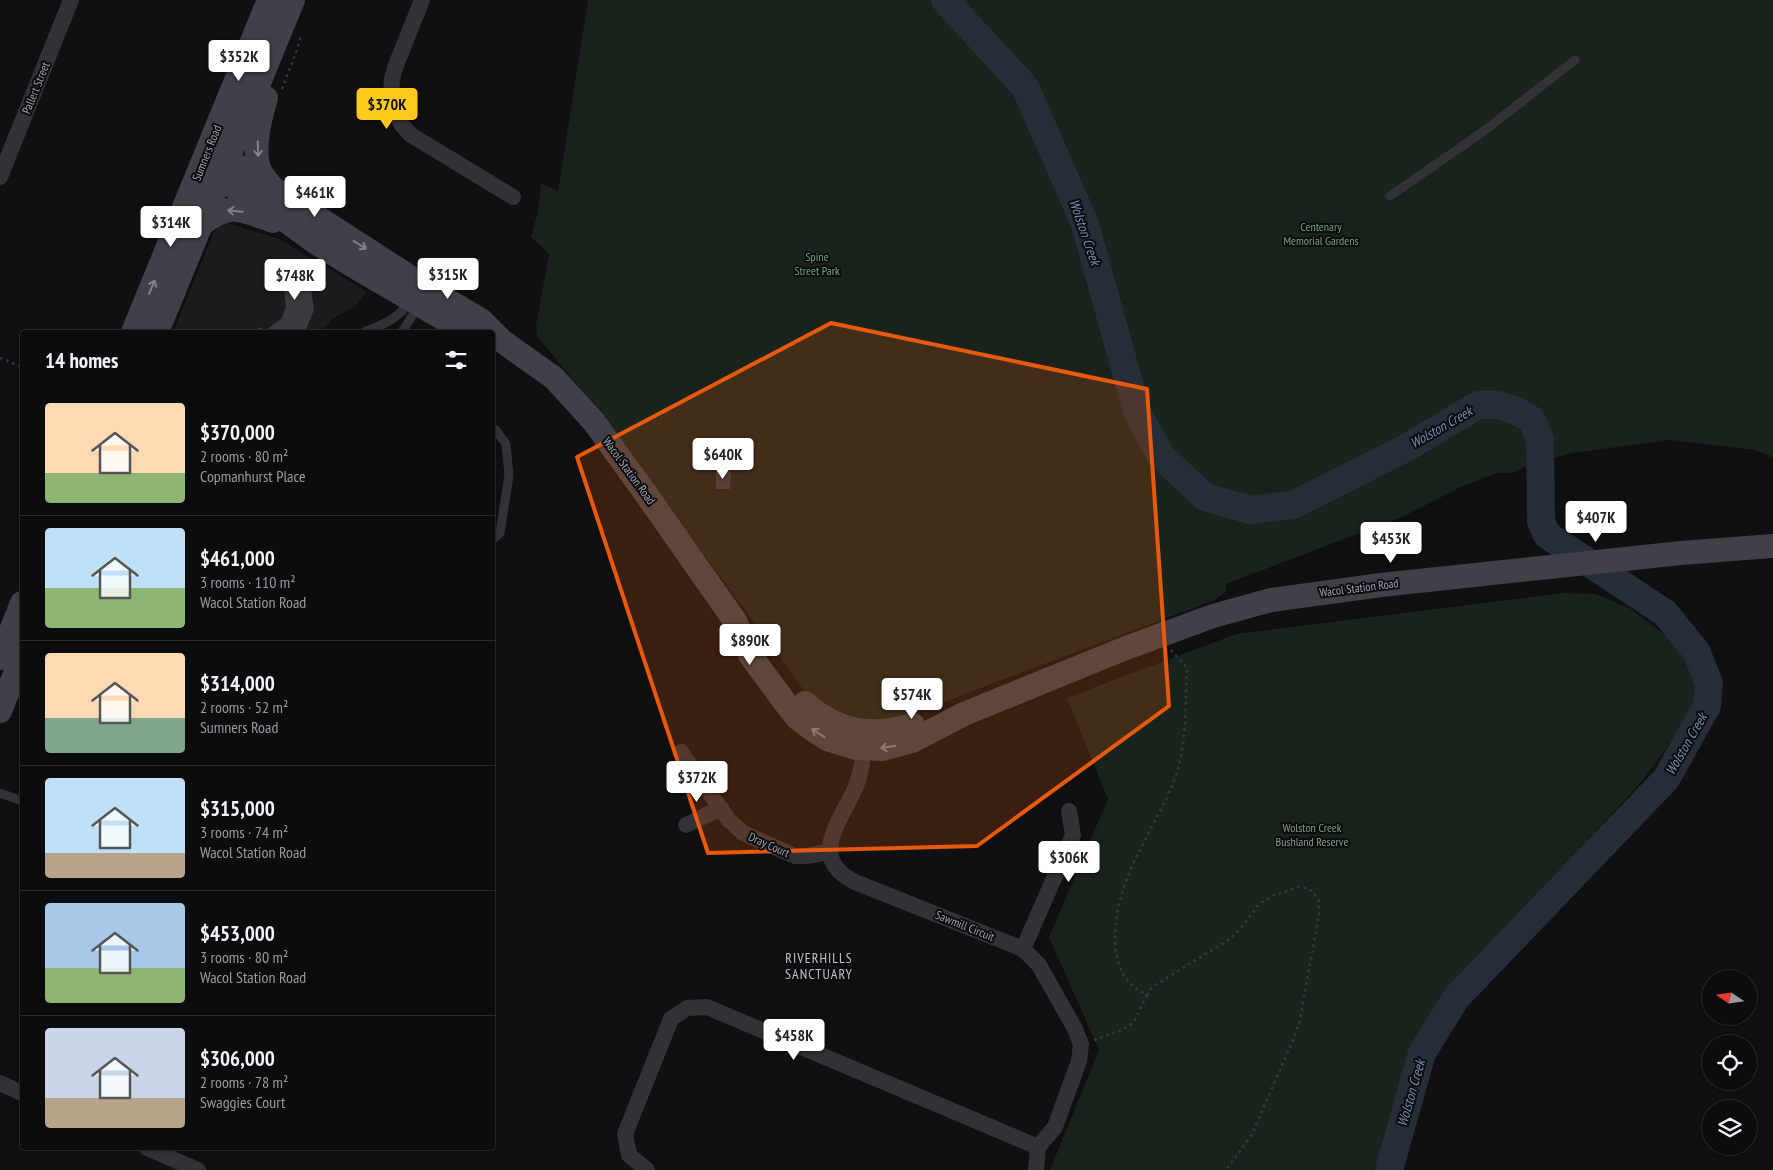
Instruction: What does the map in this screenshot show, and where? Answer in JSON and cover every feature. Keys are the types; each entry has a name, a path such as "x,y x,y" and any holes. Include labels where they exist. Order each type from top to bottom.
{"main road":[{"name":"Sumners Road","path":"158,330 201,225 214,164 269,0"},
{"name":"Sumners Road","path":"134,330 293,0"},
{"path":"275,190 260,171 257,138 259,122 293,0"},
{"name":"Wacol Station Road","path":"214,164 275,190 419,294 464,330"},
{"name":"Wacol Station Road","path":"214,164 267,207 340,258 481,320 490,330"},
{"path":"201,225 212,216 230,209 246,212 298,230"},
{"name":"Wacol Station Road","path":"498,340 554,378 569,392 594,422 735,621 750,656 797,718 827,739 856,748 864,740 883,749 912,742 964,714 1172,644 1213,616 1271,600 1381,585 1681,553 1773,546"},
{"path":"0,658 20,608"},
{"path":"0,711 20,661"}],"street":[{"name":"Pallert Street","path":"0,177 72,0"},
{"path":"422,0 392,79 391,93 401,124 411,135 513,197"},
{"path":"829,852 831,836 857,784 864,740"},
{"name":"Dray Court","path":"681,752 728,819 743,833 795,856 829,852"},
{"path":"686,825 721,808"},
{"path":"1022,949 1073,835 1069,811"},
{"name":"Sawmill Circuit","path":"829,852 834,865 843,876 1022,949 1039,965 1075,1029 1081,1044"},
{"path":"647,1170 629,1155 625,1134 671,1019 687,1008 706,1007 1038,1147"},
{"path":"1036,1170 1038,1147 1055,1127 1079,1061 1081,1044"},
{"path":"0,1083 20,1092"},
{"path":"152,1150 198,1170"}],"lane":[{"path":"1390,196 1474,138 1575,60"},
{"path":"369,330 391,321 419,294"},
{"path":"403,330 419,294"},
{"path":"495,430 506,444 509,475 500,533 495,537"},
{"path":"0,793 20,801"}],"path":[{"path":"282,91 302,31"},
{"path":"0,358 20,366"},
{"path":"1147,995 1134,987 1122,973 1115,952 1115,923 1120,897 1129,871 1174,780 1181,759 1187,668 1172,644"},
{"path":"1081,1044 1122,1030 1134,1022 1152,987 1230,939 1241,928 1258,904 1272,896 1299,887 1309,890 1315,895 1319,901 1319,914 1300,1020 1252,1136 1226,1170"}],"highlighted area":[{"path":"831,323 1147,389 1169,706 977,846 708,853 577,457"}],"shaded area":[{"path":"227,223 279,239 367,292 354,307 332,319 323,330 174,330 214,232 220,225"}],"green space":[{"path":"588,0 1773,0 1773,457 1755,450 1670,440 1572,453 1528,465 1512,473 1497,473 1459,488 1402,517 1226,584 1226,591 1215,600 918,713 882,724 848,721 814,700 803,689 584,393 537,336 536,326 549,254 531,237 538,212 541,183 558,191"},
{"name":"Wolston Creek Bushland Reserve","path":"1564,593 1596,594 1631,609 1685,651 1697,679 1695,709 1643,780 1444,998 1410,1056 1378,1170 1050,1170 1099,1050 1049,937 1108,799 1067,698 1236,634"}],"building":[{"path":"287,261 308,269 314,310 306,330 266,330 281,319 286,307 284,289 277,286"},
{"path":"716,472 731,472 730,489 716,489"}],"waterway":[{"name":"Wolston Creek","path":"945,0 1025,87 1085,224 1137,412 1161,456 1205,497 1250,510 1293,505 1406,448 1478,405 1498,405 1517,411 1532,420 1540,440 1541,522 1547,535 1665,613 1696,651 1709,683 1707,706 1666,779 1456,998 1422,1053 1389,1170"}],"district":[{"name":"RIVERHILLS SANCTUARY","path":"819,966"}],"park label":[{"name":"Centenary Memorial Gardens","path":"1321,234"},
{"name":"Spine Street Park","path":"817,264"}]}
